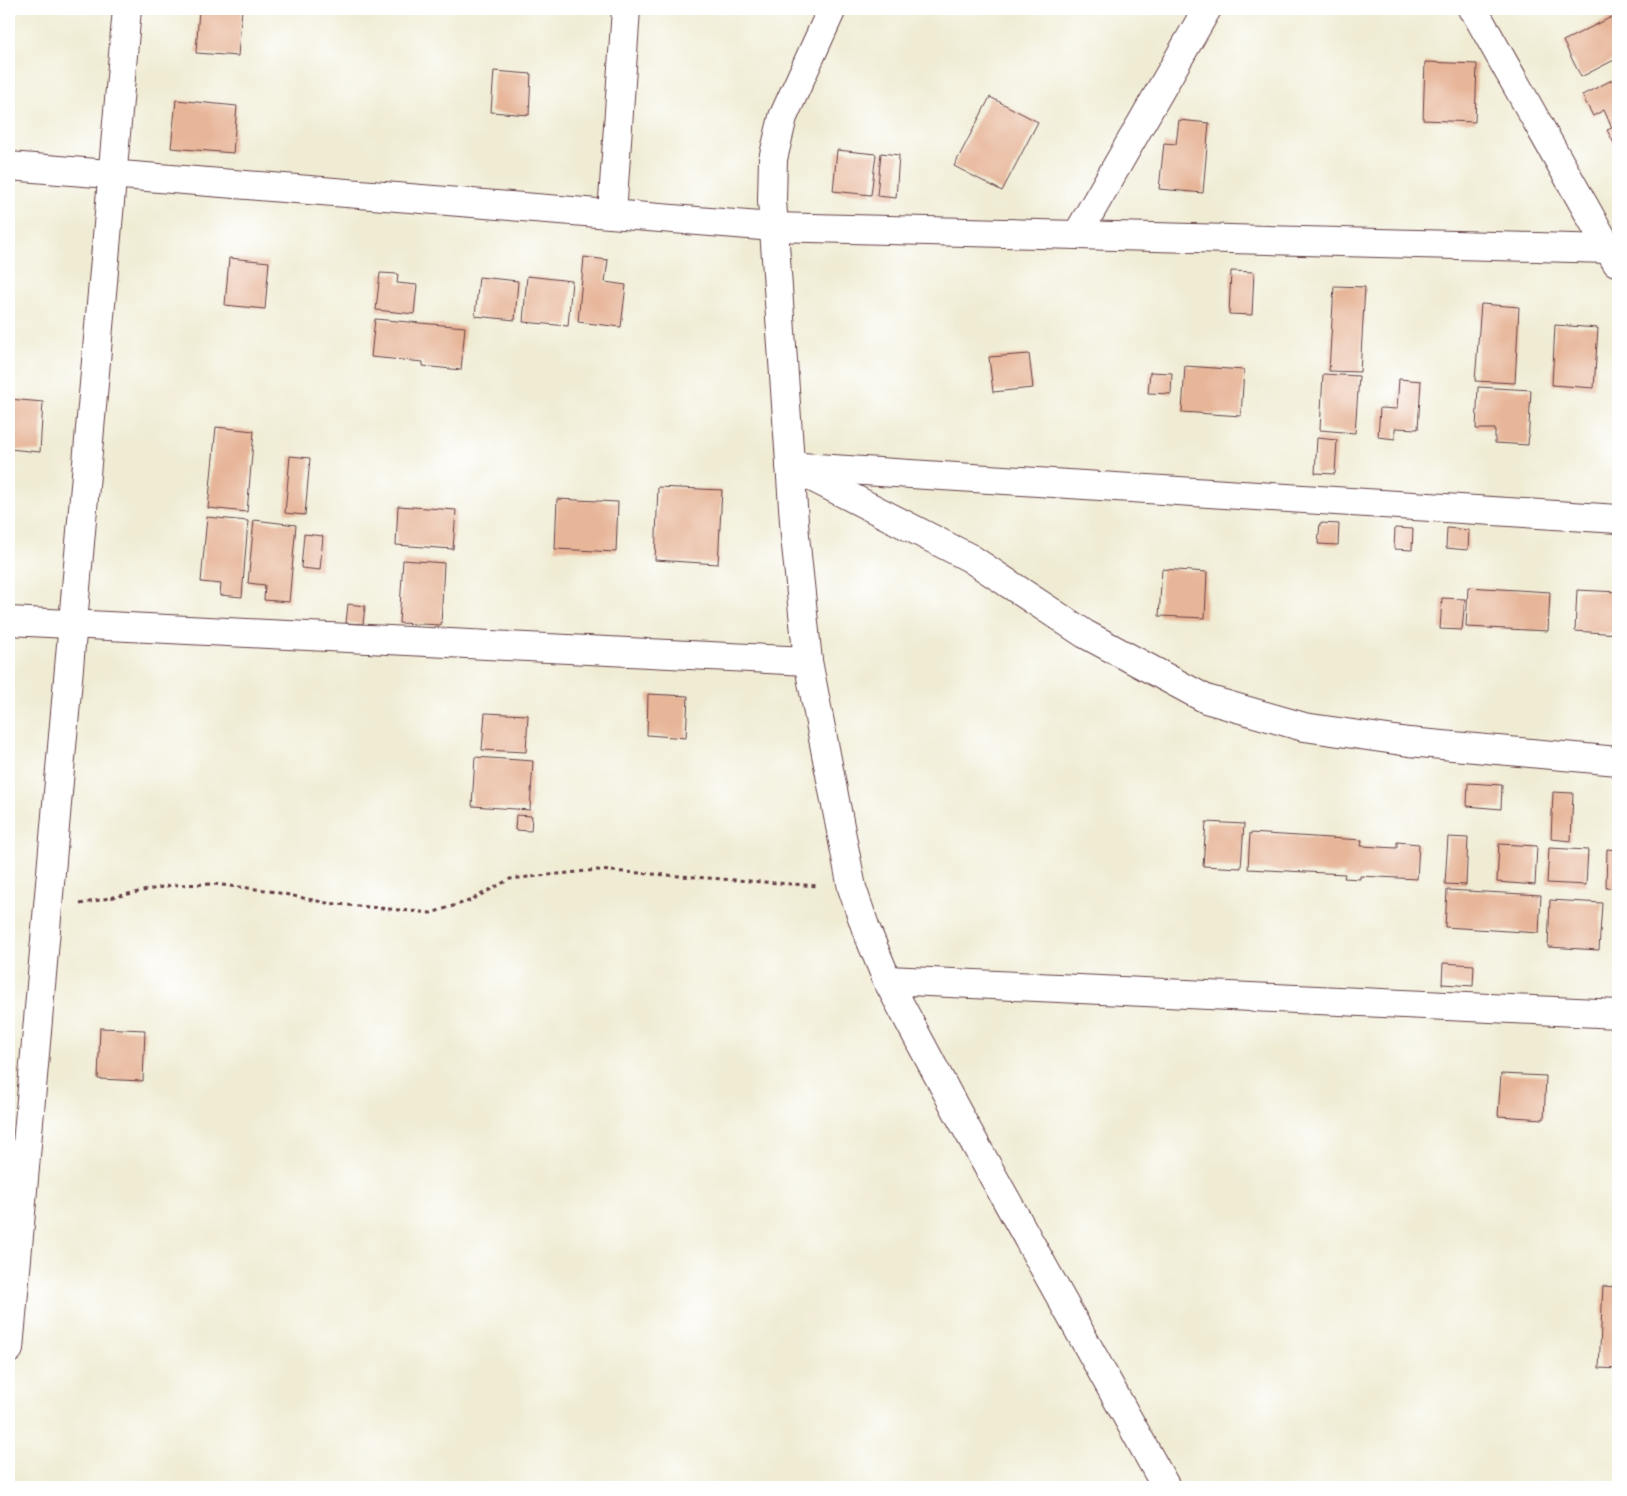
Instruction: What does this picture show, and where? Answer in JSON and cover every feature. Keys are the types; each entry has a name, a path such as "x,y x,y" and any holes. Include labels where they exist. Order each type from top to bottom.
{"street":[{"path":"9,1348 127,9"},
{"path":"612,214 626,9"},
{"path":"832,9 784,117 773,159 772,200 795,536 808,661 852,888 866,929 888,980 959,1115 1166,1487"},
{"path":"1077,235 1207,9"},
{"path":"1472,9 1615,253"},
{"path":"9,166 773,227 1615,253"},
{"path":"790,466 1618,519"},
{"path":"790,466 970,558 1085,634 1206,699 1304,727 1410,742 1618,761"},
{"path":"9,621 808,661"},
{"path":"888,980 1618,1014"}],"path":[{"path":"47,911 172,885 213,884 265,890 327,903 431,912 469,901 510,879 597,870 852,888"}],"building":[{"path":"199,9 242,9 238,56 196,53"},
{"path":"1618,14 1618,58 1581,77 1563,41"},
{"path":"1425,62 1477,64 1475,122 1423,120"},
{"path":"494,71 531,74 529,115 491,112"},
{"path":"1618,77 1618,151 1607,130 1612,128 1604,110 1593,116 1582,95"},
{"path":"990,97 1038,122 1002,191 954,166"},
{"path":"176,100 237,106 233,153 171,148"},
{"path":"1179,120 1209,123 1203,193 1159,189 1164,143 1176,144"},
{"path":"837,150 876,154 871,195 833,191"},
{"path":"881,153 899,155 896,198 877,196"},
{"path":"584,257 608,260 605,282 626,285 621,327 578,322"},
{"path":"229,258 269,262 265,309 225,305"},
{"path":"1231,271 1254,272 1252,315 1229,314"},
{"path":"380,273 398,274 397,283 417,285 414,314 376,310"},
{"path":"527,276 572,281 568,326 523,322"},
{"path":"479,277 518,281 515,320 475,316"},
{"path":"1334,286 1365,287 1360,372 1329,371"},
{"path":"1481,304 1519,307 1515,383 1475,381"},
{"path":"375,319 465,327 461,370 423,366 423,362 371,357"},
{"path":"1555,325 1598,328 1594,388 1552,385"},
{"path":"1029,354 1033,388 993,392 989,357"},
{"path":"1185,366 1244,370 1241,416 1182,412"},
{"path":"1150,372 1172,373 1171,394 1148,393"},
{"path":"1323,374 1359,376 1355,433 1320,430"},
{"path":"1399,379 1421,381 1418,429 1395,428 1395,439 1378,437 1380,408 1397,409"},
{"path":"1478,387 1531,390 1528,445 1495,443 1495,429 1476,429"},
{"path":"9,399 43,402 40,452 9,449"},
{"path":"216,427 254,431 247,512 208,508"},
{"path":"1317,438 1337,440 1335,474 1315,473"},
{"path":"290,456 310,458 305,515 285,513"},
{"path":"658,487 722,490 718,564 655,560"},
{"path":"557,499 618,502 616,552 555,549"},
{"path":"398,506 456,510 453,549 396,545"},
{"path":"207,517 248,521 242,597 220,595 221,584 201,582"},
{"path":"254,520 296,525 289,602 264,600 265,585 248,583"},
{"path":"1320,523 1339,524 1338,545 1318,544"},
{"path":"1395,528 1413,529 1412,550 1394,549"},
{"path":"1447,528 1469,530 1468,550 1446,548"},
{"path":"304,534 323,536 320,570 301,568"},
{"path":"403,560 444,563 441,625 399,623"},
{"path":"1162,569 1207,572 1205,618 1159,616"},
{"path":"1468,587 1550,592 1548,631 1466,627"},
{"path":"1577,590 1618,592 1618,634 1575,631"},
{"path":"1442,598 1465,599 1462,630 1440,629"},
{"path":"348,604 365,606 363,624 346,623"},
{"path":"648,694 688,696 686,738 647,735"},
{"path":"485,713 528,715 526,752 482,750"},
{"path":"475,757 533,761 530,810 472,806"},
{"path":"1468,783 1502,785 1501,809 1467,806"},
{"path":"1553,792 1573,793 1571,841 1551,839"},
{"path":"516,815 532,816 531,831 515,830"},
{"path":"1206,822 1244,824 1241,868 1203,866"},
{"path":"1250,833 1362,840 1361,846 1397,848 1397,842 1419,844 1417,879 1360,876 1360,879 1344,878 1345,874 1248,869"},
{"path":"1448,837 1468,838 1466,885 1445,884"},
{"path":"1499,844 1537,846 1535,885 1497,882"},
{"path":"1549,848 1588,850 1586,885 1547,883"},
{"path":"1607,849 1618,850 1618,889 1606,888"},
{"path":"1447,890 1541,895 1539,933 1445,927"},
{"path":"1550,900 1602,903 1599,950 1548,947"},
{"path":"1443,963 1474,965 1473,986 1442,984"},
{"path":"100,1028 145,1030 143,1081 98,1079"},
{"path":"1501,1074 1546,1076 1544,1119 1498,1116"},
{"path":"1617,1077 1618,1127 1614,1127"},
{"path":"1603,1286 1618,1287 1618,1369 1599,1368"}]}
